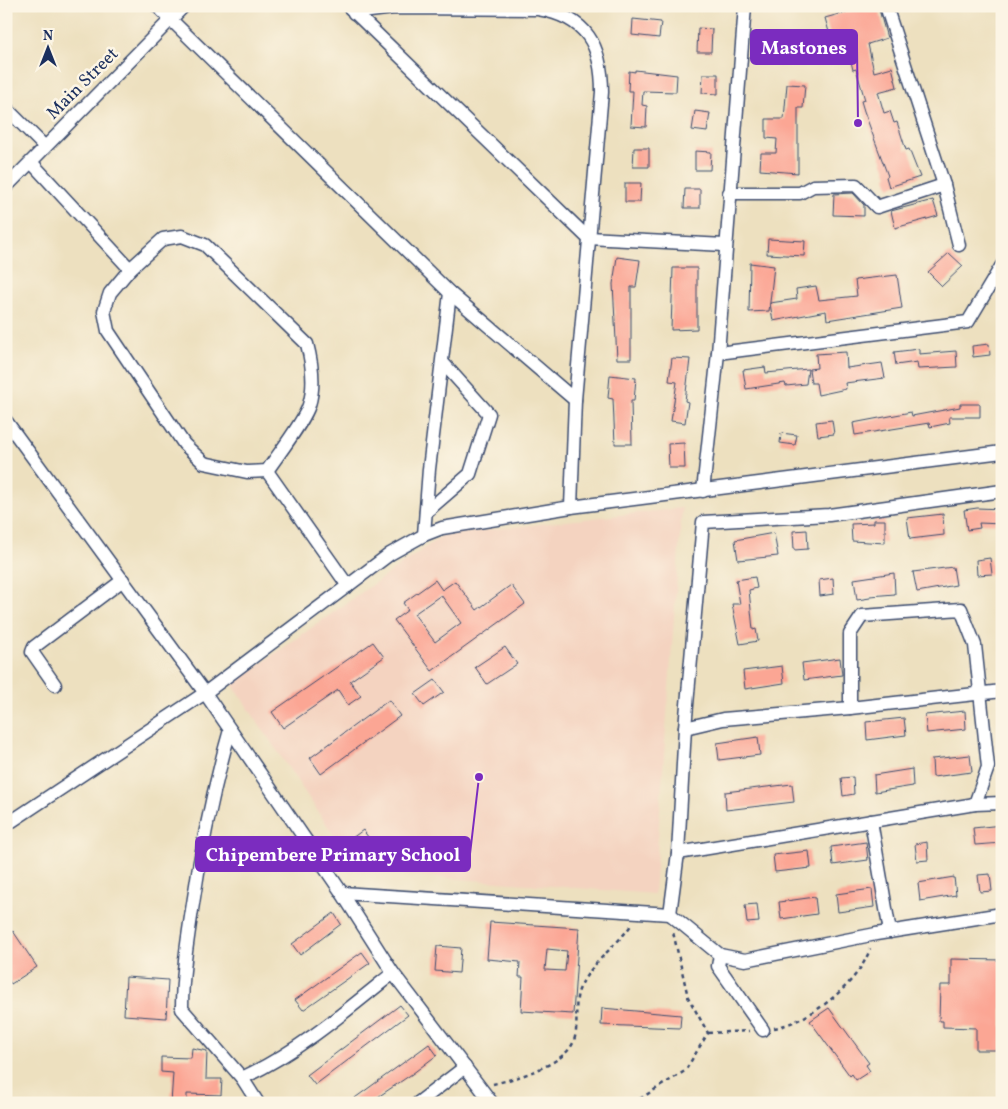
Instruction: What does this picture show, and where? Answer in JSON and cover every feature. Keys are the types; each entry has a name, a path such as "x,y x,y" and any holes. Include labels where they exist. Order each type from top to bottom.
{"street":[{"path":"157,6 450,293 575,400"},
{"name":"Main Street","path":"6,187 184,6"},
{"path":"703,491 718,352 745,6"},
{"path":"886,6 944,185 959,245"},
{"path":"351,10 394,8 538,9 556,12 575,21 593,40 602,70 602,92 575,400 571,507"},
{"path":"351,10 588,238 725,245"},
{"path":"6,108 45,147"},
{"path":"31,162 130,269"},
{"path":"730,193 800,193 813,186 856,185 877,207 944,185"},
{"path":"182,236 205,245 307,344 311,362 309,407 267,470 247,472 218,468 204,463 184,444 108,331 104,311 110,293 130,269 163,239 182,236"},
{"path":"718,352 968,322 1002,265"},
{"path":"424,535 429,469 450,293"},
{"path":"426,512 470,474 489,414 442,364"},
{"path":"6,422 205,693 342,893 393,973 492,1103"},
{"path":"6,825 205,693 390,554 424,535 442,528 571,507 1002,452"},
{"path":"267,470 348,586"},
{"path":"670,914 678,853 685,728 703,522 829,515 1002,491"},
{"path":"55,685 32,652 34,647 122,580"},
{"path":"850,708 850,634 862,616 961,609 975,645 988,767 975,804"},
{"path":"685,728 722,719 850,708 1002,691"},
{"path":"230,730 216,778 201,852 182,983 182,1009 242,1078 258,1103"},
{"path":"678,853 975,804 1002,803"},
{"path":"871,821 890,932"},
{"path":"342,893 670,914 720,955 745,960 876,934 1002,914"},
{"path":"720,955 718,966 763,1030"},
{"path":"242,1078 271,1064 329,1025 393,973"},
{"path":"418,1103 465,1067"}],"path":[{"path":"480,1087 535,1072 558,1059 573,1043 579,990 638,913"},
{"path":"670,914 679,966 688,997 708,1032"},
{"path":"708,1032 763,1030 788,1025 807,1016 843,988 866,961 876,934"},
{"path":"633,1103 685,1070 708,1032"}],"shaded area":[{"path":"682,508 654,894 358,871 232,684 443,535"}],"building":[{"path":"868,6 878,6 887,38 868,44 874,72 892,67 897,87 878,92 884,113 890,111 894,123 897,122 906,150 909,149 920,177 889,187 886,177 888,176 861,101 865,100 856,69 853,70 848,49 835,53 825,18"},
{"path":"633,19 661,22 659,38 632,35"},
{"path":"698,28 712,29 711,52 697,52"},
{"path":"635,70 677,75 676,92 643,91 642,105 647,106 646,127 631,126 633,91 628,91 629,71 635,72"},
{"path":"703,74 718,74 718,94 702,93"},
{"path":"787,84 805,85 803,108 798,108 798,173 760,170 761,153 776,153 777,139 766,138 766,119 784,119"},
{"path":"695,111 710,113 707,132 692,130"},
{"path":"634,148 649,148 649,167 633,167"},
{"path":"695,151 711,152 710,170 695,170"},
{"path":"625,183 641,183 640,202 625,202"},
{"path":"685,189 700,189 700,208 684,208"},
{"path":"853,193 864,205 864,216 833,215 834,194"},
{"path":"933,200 938,216 895,228 891,211"},
{"path":"768,239 805,241 804,256 767,254"},
{"path":"949,253 963,266 942,286 928,272"},
{"path":"617,257 640,260 636,287 631,287 631,359 617,359 613,284"},
{"path":"750,263 774,266 769,311 749,312"},
{"path":"673,268 697,268 697,329 671,330"},
{"path":"897,275 902,308 827,320 826,311 773,321 770,303 797,299 796,289 816,286 819,300 857,296 855,280"},
{"path":"989,344 990,355 973,357 972,346"},
{"path":"919,349 919,354 956,351 957,367 918,369 917,362 896,365 894,352"},
{"path":"846,352 847,368 882,363 885,378 845,383 846,389 818,395 816,383 811,383 809,369 817,368 816,354"},
{"path":"672,358 690,359 685,401 688,402 685,423 671,421 677,382 669,381"},
{"path":"765,367 766,373 808,369 806,384 786,386 785,383 746,389 743,370"},
{"path":"610,375 636,378 634,401 631,401 632,444 615,444 613,399 608,398"},
{"path":"960,404 980,404 980,417 949,417 950,423 930,427 929,423 855,435 853,423 911,412 912,416 960,407"},
{"path":"832,420 834,434 818,436 816,422"},
{"path":"781,433 797,435 795,445 780,443"},
{"path":"684,443 685,468 669,468 668,444"},
{"path":"977,508 1002,509 1002,524 979,523 980,528 967,530 964,510"},
{"path":"943,514 944,535 910,539 907,518"},
{"path":"874,520 885,520 885,543 852,541 851,524 874,523"},
{"path":"807,530 808,549 794,550 793,531"},
{"path":"774,533 778,556 738,560 735,540"},
{"path":"990,558 992,574 977,575 976,560"},
{"path":"953,567 956,585 917,592 913,572"},
{"path":"894,573 895,594 870,596 870,598 857,600 854,579"},
{"path":"755,577 757,588 749,590 753,630 756,629 758,641 740,644 732,604 740,604 736,580"},
{"path":"833,578 834,594 820,596 819,580"},
{"path":"435,580 442,590 455,581 477,610 511,585 525,604 432,671 394,620 408,610 403,603","holes":["441,595 461,623 435,642 414,614"]},
{"path":"373,642 384,657 350,681 361,696 348,705 338,690 283,728 272,712"},
{"path":"505,647 517,664 487,684 475,667"},
{"path":"840,658 842,675 804,680 802,663"},
{"path":"782,666 784,683 745,689 743,671"},
{"path":"435,680 444,692 424,706 415,694"},
{"path":"389,700 400,716 321,774 310,758"},
{"path":"965,711 966,729 927,733 925,715"},
{"path":"904,718 906,735 867,740 866,722"},
{"path":"758,737 760,755 719,760 717,743"},
{"path":"970,755 972,772 933,777 932,759"},
{"path":"912,769 913,786 875,792 874,775"},
{"path":"853,777 854,794 843,796 841,778"},
{"path":"792,784 794,802 726,810 725,792"},
{"path":"1002,825 1002,843 975,845 973,828"},
{"path":"363,830 371,841 351,854 344,844"},
{"path":"866,842 868,860 833,865 831,847"},
{"path":"927,842 928,860 917,861 915,844"},
{"path":"809,851 811,868 775,872 773,855"},
{"path":"990,874 992,891 980,892 978,875"},
{"path":"954,877 956,895 920,901 918,883"},
{"path":"872,889 874,907 838,912 836,894"},
{"path":"815,897 817,914 781,919 779,902"},
{"path":"757,904 759,922 747,923 745,905"},
{"path":"334,913 341,924 300,955 292,944"},
{"path":"490,922 579,928 573,1014 521,1011 523,977 519,977 520,962 487,959","holes":["547,949 567,951 565,971 545,970"]},
{"path":"13,931 37,967 11,984 6,976 6,936"},
{"path":"437,946 461,948 459,973 435,971"},
{"path":"362,952 370,963 303,1010 295,1000"},
{"path":"951,959 1002,960 1002,1050 976,1050 976,1028 943,1027 943,1021 939,1021 940,985 951,985"},
{"path":"126,977 168,980 166,1018 124,1015"},
{"path":"400,1005 408,1015 315,1085 307,1075"},
{"path":"602,1008 681,1015 680,1028 601,1025"},
{"path":"829,1008 869,1063 866,1065 870,1071 856,1080 852,1074 850,1076 810,1021"},
{"path":"429,1044 437,1055 412,1074 369,1103 348,1103"},
{"path":"192,1048 207,1051 206,1079 222,1079 221,1095 187,1094 187,1103 171,1103 173,1073 161,1072 161,1057 191,1058"}],"place":[{"name":"Mastones","path":"858,123"},
{"name":"Chipembere Primary School","path":"479,777"}]}
